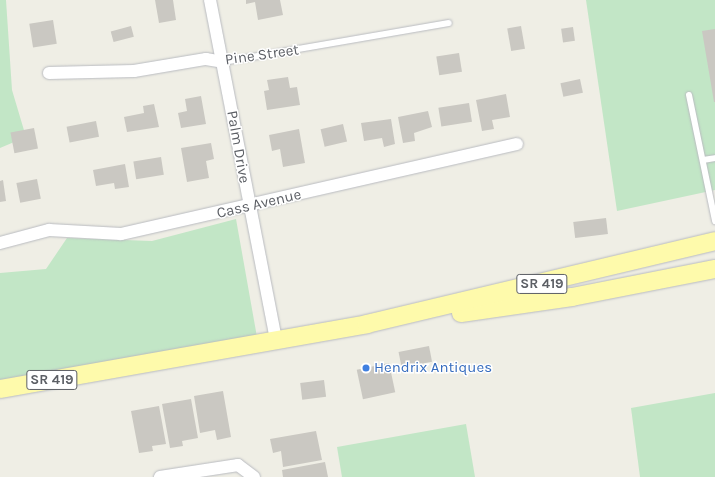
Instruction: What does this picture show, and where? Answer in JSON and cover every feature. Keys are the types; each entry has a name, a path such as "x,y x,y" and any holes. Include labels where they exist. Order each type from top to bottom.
{"main road":[{"name":"SR 419","path":"367,324 715,241"},
{"name":"SR 419","path":"0,389 367,324 572,297 715,269"}],"street":[{"name":"Palm Drive","path":"210,0 276,340"},
{"name":"Pine Street","path":"49,73 134,71 206,59 223,62"},
{"name":"Cass Avenue","path":"0,243 49,230 121,234 517,144"},
{"path":"160,477 238,465 254,477"}],"lane":[{"name":"Pine Street","path":"223,62 449,23"},
{"path":"689,95 715,220"},
{"path":"703,160 715,158"}],"green space":[{"path":"0,0 6,0 12,90 26,137 0,148"},
{"path":"586,0 715,0 715,190 617,211"},
{"path":"236,219 257,337 0,382 0,273 46,269 67,238 152,241"},
{"path":"715,393 715,477 640,477 631,408"},
{"path":"466,424 475,477 342,477 337,447"}],"building":[{"path":"155,0 173,0 176,20 159,23"},
{"path":"246,0 280,0 283,15 258,20 255,2 246,4"},
{"path":"53,20 57,44 33,47 29,24"},
{"path":"131,26 134,37 114,42 111,31"},
{"path":"521,26 525,49 511,51 507,28"},
{"path":"573,27 575,41 563,43 561,29"},
{"path":"715,29 715,102 714,102 702,31"},
{"path":"459,53 462,72 439,75 436,57"},
{"path":"288,77 290,88 297,87 300,105 267,110 264,91 269,90 267,80"},
{"path":"580,79 583,93 563,97 560,83"},
{"path":"506,94 510,117 492,120 494,129 482,131 476,100"},
{"path":"201,96 206,124 181,128 178,113 187,111 185,99"},
{"path":"469,103 472,122 441,127 438,108"},
{"path":"154,104 159,127 127,132 124,117 144,113 143,106"},
{"path":"428,111 432,127 414,133 415,141 403,143 398,117"},
{"path":"391,119 395,144 384,147 382,138 364,141 361,123"},
{"path":"96,121 99,137 70,142 67,127"},
{"path":"343,124 347,142 325,147 321,129"},
{"path":"34,128 38,149 14,153 10,133"},
{"path":"299,129 305,163 283,167 280,149 272,151 269,135"},
{"path":"211,143 214,159 206,161 209,178 187,182 181,148"},
{"path":"161,157 164,175 136,179 133,161"},
{"path":"125,164 129,187 115,189 114,183 96,186 93,170"},
{"path":"37,179 41,199 20,203 16,183"},
{"path":"3,180 6,201 0,202 0,181"},
{"path":"606,218 608,234 575,238 573,222"},
{"path":"429,346 432,362 402,368 399,352"},
{"path":"389,363 395,392 363,399 357,370"},
{"path":"324,380 326,397 302,400 300,383"},
{"path":"223,391 231,437 217,440 215,430 200,433 194,396"},
{"path":"191,399 198,438 182,441 183,446 170,448 162,404"},
{"path":"159,406 166,444 152,446 153,451 139,453 131,411"},
{"path":"316,431 322,460 283,467 281,451 273,453 270,439"},
{"path":"325,462 328,477 283,477 282,470"}],"place":[{"name":"Hendrix Antiques","path":"366,368"}]}
